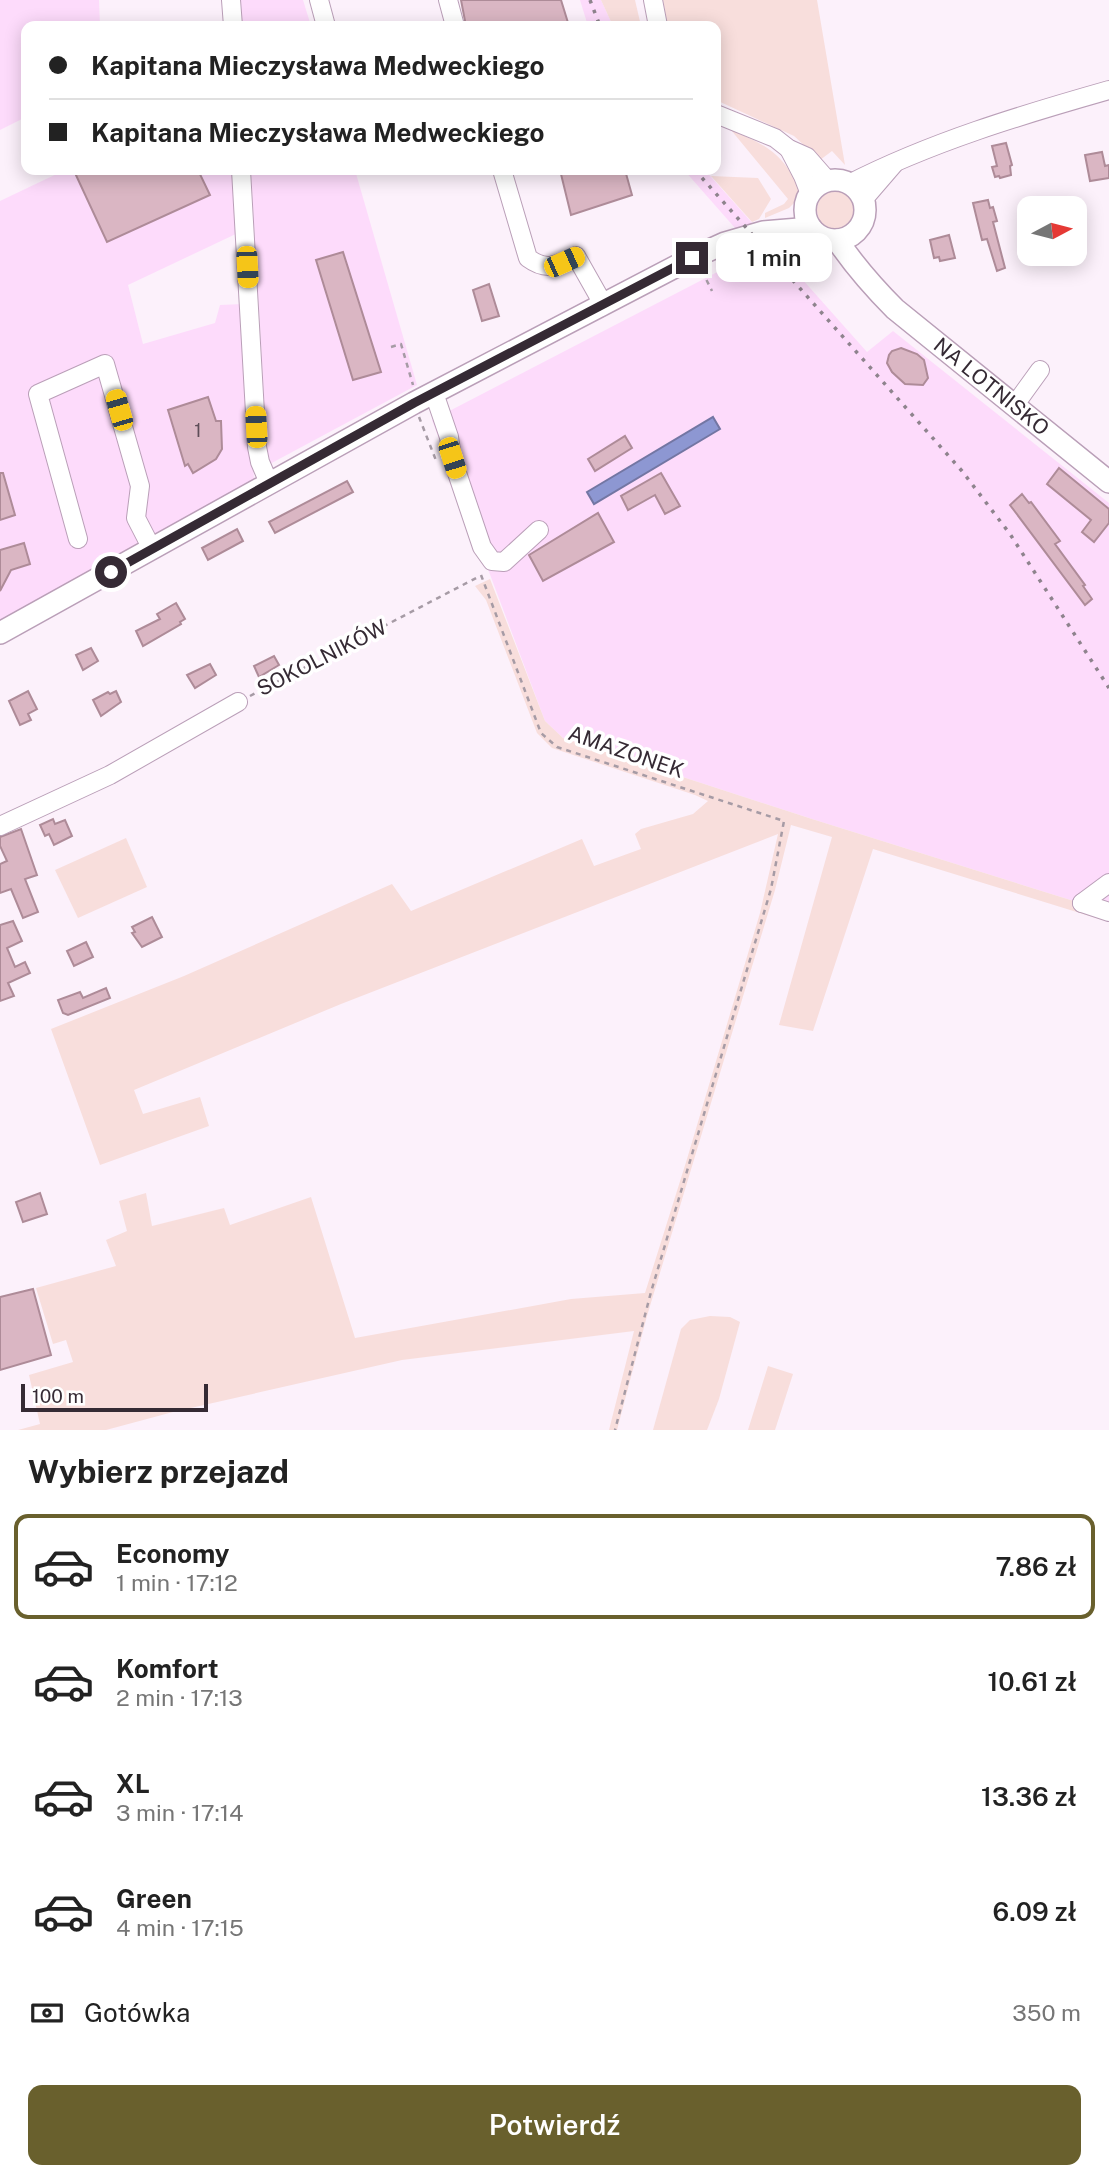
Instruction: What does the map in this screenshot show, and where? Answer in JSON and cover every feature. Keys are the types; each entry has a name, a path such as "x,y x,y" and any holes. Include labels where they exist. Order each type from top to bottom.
{"main road":[{"path":"0,633 421,396 601,307 692,258 725,243 763,232 809,210 819,185 847,188 864,217 846,236 827,239 809,210"},
{"name":"NA LOTNISKO","path":"846,236 875,287 895,309 1109,482"}],"street":[{"path":"231,0 233,21"},
{"path":"319,0 325,21"},
{"path":"448,0 454,21"},
{"path":"653,0 658,21"},
{"path":"721,116 775,138 789,149 807,157 847,188 907,156 1000,123 1109,90"},
{"path":"789,149 803,176 809,210"},
{"path":"241,175 257,447 270,483"},
{"path":"503,175 528,258 537,265 548,267 576,256 598,295 601,307"},
{"path":"78,538 38,394 105,364 140,486 136,518 152,549"},
{"path":"1014,406 1040,370"},
{"path":"421,396 449,437 452,458 482,547 492,561 504,562 539,530"},
{"name":"SOKOLNIKÓW","path":"0,826 110,775 238,702"},
{"path":"1109,883 1082,903 1109,912"}],"path":[{"path":"391,347 401,344 421,396 437,463"},
{"name":"SOKOLNIKÓW","path":"238,702 481,575"},
{"name":"AMAZONEK","path":"481,575 541,733 557,747 785,821 771,889 651,1292 615,1430"}],"shaded area":[{"path":"0,0 99,0 100,21 21,21 21,120 0,130"},
{"path":"241,0 303,0 309,21 242,21"},
{"path":"580,0 601,0 611,21 586,21"},
{"path":"601,0 635,0 640,21 611,21"},
{"path":"663,0 817,0 845,165 832,151 820,160 794,136 721,102 721,21 666,21"},
{"path":"731,130 765,146 787,168 800,191 797,200 789,208 765,218 765,213 784,204 788,199"},
{"path":"55,175 234,175 240,232 128,285 143,344 215,323 220,305 243,304 254,480 0,620 0,201"},
{"path":"251,175 356,175 417,385 268,465"},
{"path":"688,175 709,175 867,352 893,331 1109,503 1109,912 563,738 545,721 432,420 754,253"},
{"path":"711,176 758,178 771,199 759,219 752,222"},
{"path":"836,191 850,196 855,210 850,224 836,229 822,224 817,210 822,196"},
{"path":"490,579 545,721 563,738 1109,912 1109,922 873,849 813,1031 779,1025 832,837 791,825 775,890 647,1316 617,1430 609,1430 634,1331 402,1360 106,1430 18,1430 40,1424 29,1375 73,1362 66,1340 53,1344 36,1288 116,1266 106,1240 127,1231 119,1201 146,1193 152,1226 224,1208 230,1225 311,1197 355,1338 571,1299 645,1293 760,913 778,834 341,1004 134,1090 143,1114 200,1097 209,1126 100,1165 51,1029 184,976 392,884 411,911 582,839 594,866 641,849 635,834 641,829 693,814 708,801 552,748 537,733 486,600 475,586"},
{"path":"126,838 147,887 78,918 55,870"},
{"path":"710,1316 730,1317 740,1322 719,1399 707,1430 653,1430 681,1329 690,1320"},
{"path":"768,1366 793,1374 775,1430 748,1430"}],"water":[{"path":"713,417 720,429 594,504 587,492"}],"building":[{"path":"461,0 561,0 567,21 465,21"},
{"path":"1006,143 1012,165 1011,175 995,177 992,167 997,166 992,146"},
{"path":"1102,152 1105,166 1109,165 1109,178 1090,181 1085,155"},
{"path":"76,175 200,175 210,195 107,242"},
{"path":"561,175 626,175 632,195 571,215"},
{"path":"988,200 997,221 993,222 1005,268 997,271 987,239 982,240 973,203"},
{"path":"949,235 955,258 940,261 939,257 934,258 930,240"},
{"path":"343,252 381,372 353,380 316,260"},
{"path":"489,284 499,316 482,321 473,290"},
{"path":"901,348 924,360 928,378 923,385 905,384 892,372 887,363 889,355"},
{"path":"208,397 216,421 221,421 222,449 216,459 193,473 188,464 185,466 168,410"},
{"path":"625,436 632,448 595,471 588,459"},
{"path":"1059,468 1109,509 1109,523 1094,542 1082,532 1091,520 1047,484"},
{"path":"0,473 3,473 15,515 0,520"},
{"path":"661,473 680,506 665,514 655,495 628,510 621,496"},
{"path":"347,481 353,492 275,533 269,522"},
{"path":"1022,494 1060,541 1055,544 1085,585 1083,586 1092,599 1085,605 1010,505"},
{"path":"598,513 614,542 543,581 529,555"},
{"path":"237,529 243,541 208,560 202,548"},
{"path":"24,543 30,564 11,570 0,591 0,550"},
{"path":"176,603 185,619 143,646 136,631 160,619 157,614"},
{"path":"91,648 98,661 83,670 76,655"},
{"path":"274,656 279,665 259,677 254,666"},
{"path":"210,664 216,675 195,688 187,675"},
{"path":"28,691 37,709 28,714 31,720 20,725 9,701"},
{"path":"116,691 121,702 101,716 93,700"},
{"path":"53,819 55,824 65,820 72,836 54,845 49,834 45,836 40,825"},
{"path":"21,829 37,875 25,879 38,912 23,918 11,889 0,893 0,864 7,861 0,846 0,837"},
{"path":"152,917 162,937 142,947 132,933 135,932 132,927"},
{"path":"13,921 22,941 7,948 15,967 25,962 30,973 8,983 14,996 0,1001 0,925"},
{"path":"86,942 93,957 74,966 67,951"},
{"path":"106,988 110,998 68,1015 63,1013 58,1000 80,992 83,998"},
{"path":"40,1193 47,1214 23,1222 16,1202"},
{"path":"33,1289 51,1355 0,1370 0,1297"}],"railway":[{"path":"590,0 598,21"},
{"path":"699,175 962,471 1010,534 1109,688"}],"route":[{"path":"111,572 414,403 692,258"}]}
